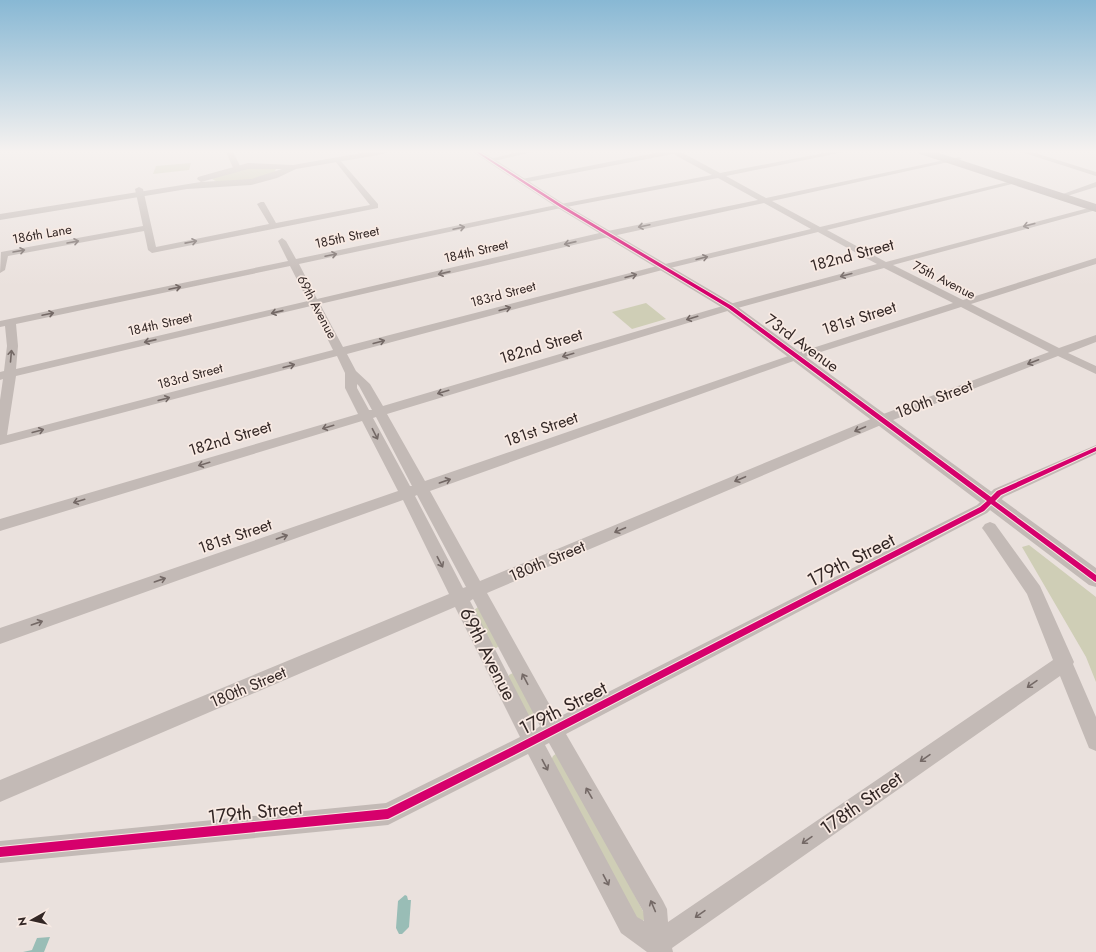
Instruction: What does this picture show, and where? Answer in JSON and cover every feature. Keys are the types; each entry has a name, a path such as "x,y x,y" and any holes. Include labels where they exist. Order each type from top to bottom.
{"main road":[{"path":"1062,196 1095,207"},
{"path":"1072,196 1095,207"}],"street":[{"path":"0,211 107,196"},
{"path":"0,217 115,196"},
{"path":"141,196 152,250 375,206 367,196"},
{"name":"73rd Avenue","path":"546,196 730,307 883,419 1096,579"},
{"name":"185th Street","path":"5,323 611,196"},
{"name":"75th Avenue","path":"761,196 887,264 1061,351 1096,366"},
{"name":"184th Street","path":"5,375 608,234 785,196"},
{"name":"183rd Street","path":"0,441 664,267 957,196"},
{"path":"262,204 274,226"},
{"name":"182nd Street","path":"0,525 730,307 1095,207"},
{"name":"186th Lane","path":"0,270 4,254 148,228"},
{"name":"69th Avenue","path":"282,241 351,373 351,388 372,413 414,492 447,536 553,730 656,908 659,948"},
{"name":"181st Street","path":"0,636 798,356 963,302 1096,261"},
{"path":"0,334 5,323 13,332 5,375 0,436"},
{"name":"180th Street","path":"0,791 883,419 1096,338"},
{"name":"75th Avenue","path":"1061,351 1096,372"},
{"name":"179th Street","path":"0,852 388,814 982,509 999,493 1096,449"},
{"name":"69th Avenue","path":"414,492 430,542 532,741 629,925 659,948"},
{"path":"990,528 1034,591 1096,741"},
{"path":"430,542 447,536"},
{"path":"492,662 511,653"},
{"name":"178th Street","path":"659,948 1064,662"}],"green space":[{"path":"646,303 666,319 632,329 612,312"},
{"path":"1029,545 1096,597 1096,682 1086,657 1022,547"},
{"path":"478,607 499,646 496,648 492,647 473,611"},
{"path":"513,673 535,715 533,717 528,716 509,679 509,675"},
{"path":"557,753 562,756 646,917 642,922 636,919 551,760"}],"water":[{"path":"405,895 407,896 408,900 411,900 409,927 402,934 399,934 396,928 398,901"},
{"path":"50,937 44,952 23,952 32,950 37,938"}],"cycle path":[{"path":"546,196 730,307 1096,579"},
{"path":"0,852 388,814 982,509 999,493 1096,449"}]}
